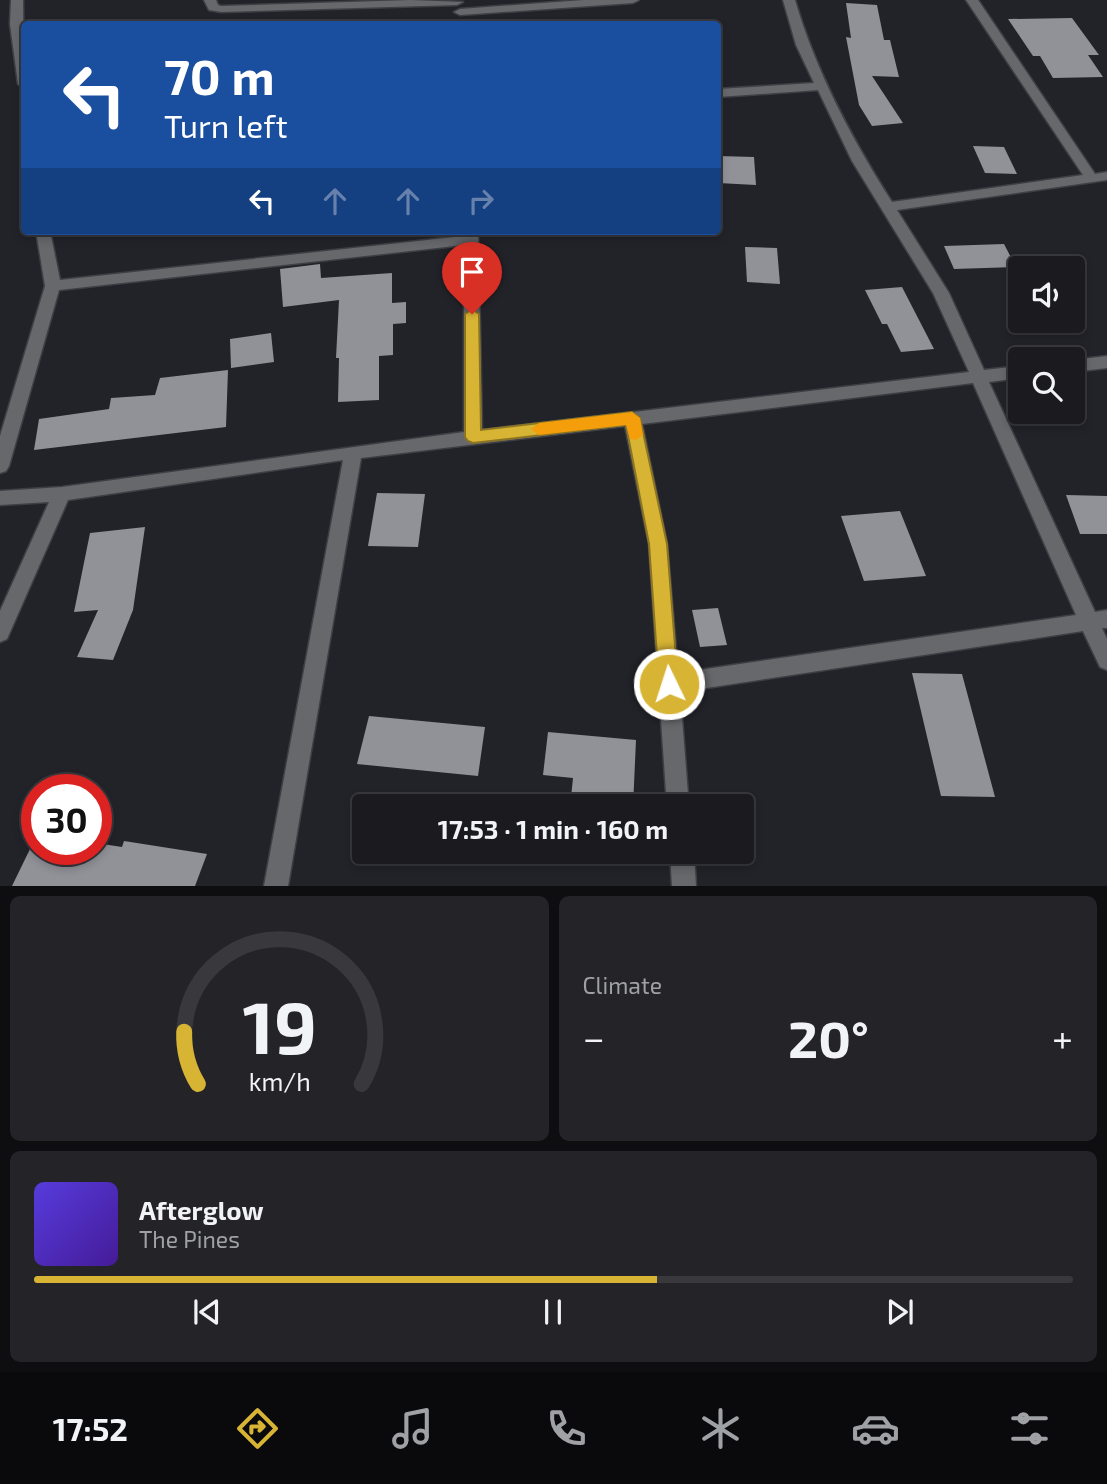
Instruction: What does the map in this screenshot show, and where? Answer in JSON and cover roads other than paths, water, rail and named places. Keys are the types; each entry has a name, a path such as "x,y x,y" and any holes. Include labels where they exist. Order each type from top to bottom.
{"street":[{"path":"17,0 16,24 21,62"},
{"path":"209,0 213,8 221,9 633,0"},
{"path":"789,0 802,46 859,161 941,293 1098,620 1107,661"},
{"path":"972,0 1091,177"},
{"path":"721,93 822,86"},
{"path":"888,207 1107,176"},
{"path":"0,466 53,286 44,235"},
{"path":"53,286 471,235 473,437"},
{"path":"1085,365 1107,362"},
{"path":"0,498 62,494 353,452 1008,373"},
{"path":"632,418 658,544 677,794"},
{"path":"276,886 353,452"},
{"path":"0,633 62,494"},
{"path":"669,684 1098,620"},
{"path":"683,864 684,886"}]}
